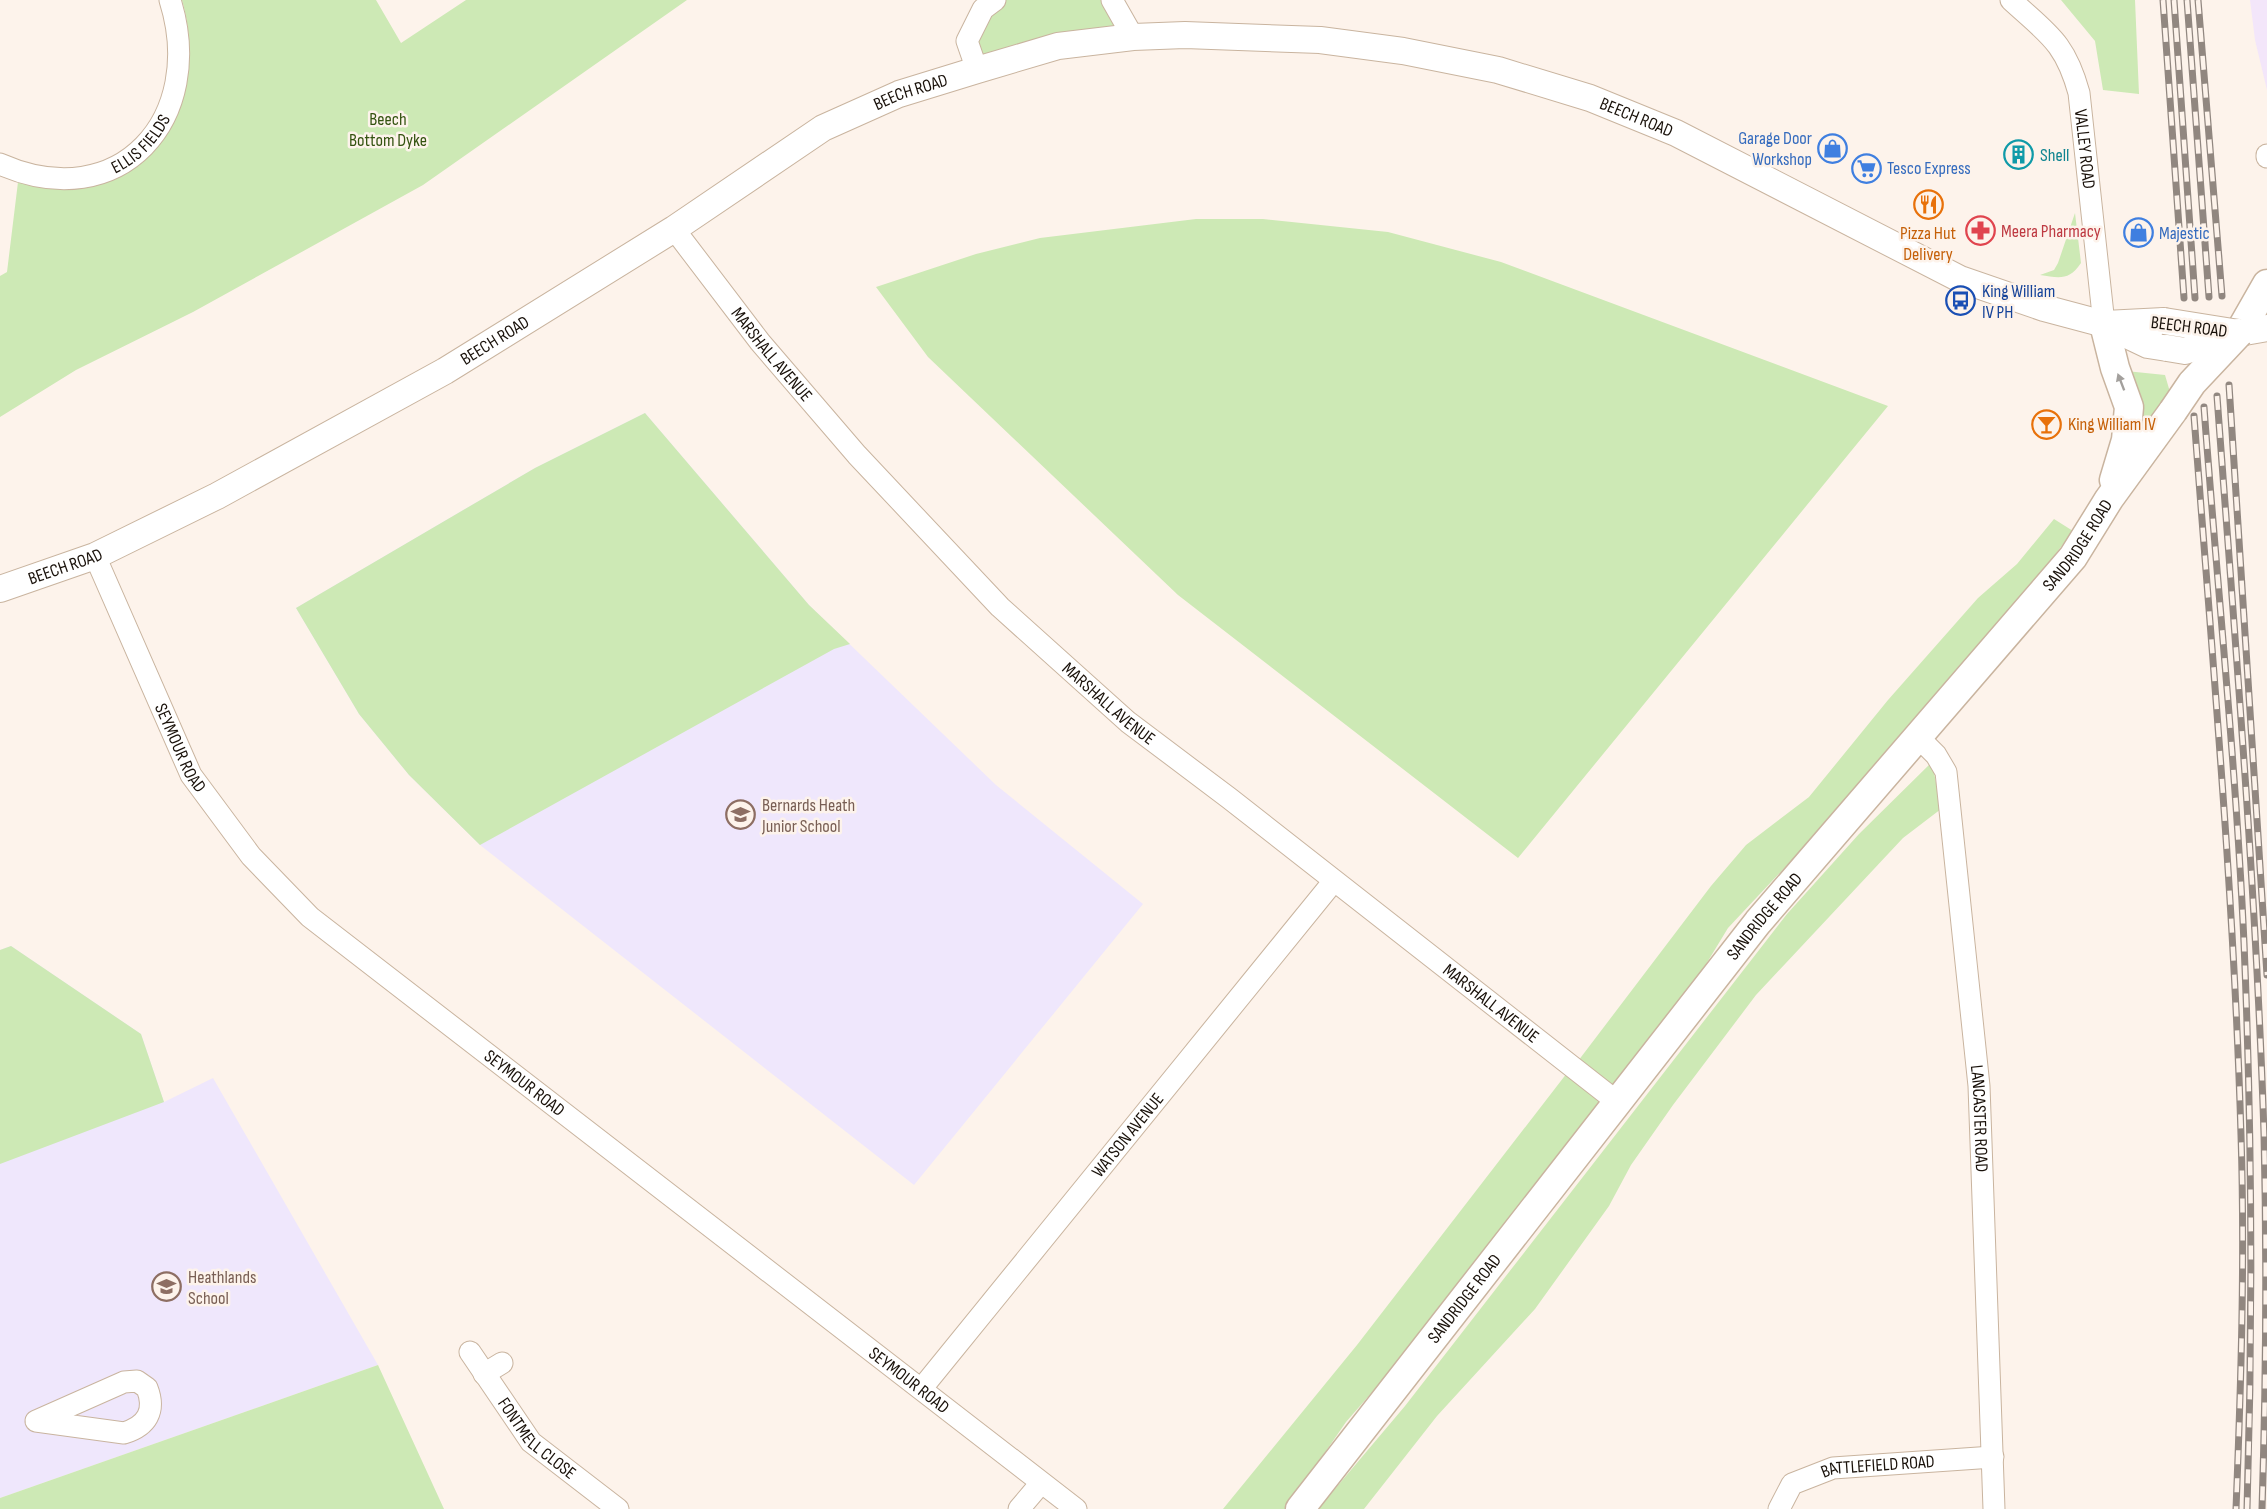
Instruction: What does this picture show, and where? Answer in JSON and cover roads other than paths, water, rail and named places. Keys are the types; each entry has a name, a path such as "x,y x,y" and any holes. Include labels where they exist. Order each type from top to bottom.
{"main road":[{"name":"SANDRIDGE ROAD","path":"1300,1509 1616,1101 1758,922 2073,557 2109,499 2192,384 2253,326 2267,284"},
{"path":"2104,324 2115,368 2129,407 2126,440 2109,499"}],"street":[{"name":"ELLIS FIELDS","path":"0,164 38,177 72,180 102,173 138,152 159,128 174,94 178,72 178,46 170,0"},
{"path":"977,70 967,41 983,9 995,0"},
{"path":"1112,0 1133,37"},
{"name":"VALLEY ROAD","path":"2011,0 2058,43 2071,66 2079,93 2104,324"},
{"name":"BEECH ROAD","path":"0,589 95,556 217,496 445,371 674,229 823,128 899,94 1058,46 1133,37 1185,35 1320,40 1403,51 1497,70 1590,98 1676,133 1960,279 2044,308 2104,324 2148,345 2185,351 2253,326"},
{"name":"MARSHALL AVENUE","path":"674,229 760,342 857,455 1000,607 1128,722 1229,798 1333,882 1616,1101"},
{"name":"BEECH ROAD","path":"2104,324 2164,321 2253,326"},
{"name":"SEYMOUR ROAD","path":"95,556 191,775 251,856 310,917 1076,1509"},
{"name":"LANCASTER ROAD","path":"1919,738 1936,755 1946,772 1978,1074 1994,1509"},
{"name":"WATSON AVENUE","path":"922,1388 1333,882"},
{"name":"FONTMELL CLOSE","path":"470,1352 531,1442 618,1509"},
{"path":"484,1374 502,1363"},
{"path":"137,1381 147,1388 151,1398 151,1409 147,1420 137,1429 124,1433 36,1421 124,1382 137,1381"},
{"name":"BATTLEFIELD ROAD","path":"1779,1509 1792,1484 1833,1468 1993,1456"},
{"path":"1019,1509 1041,1483"}],"railway":[{"path":"2163,0 2184,298"},
{"path":"2174,0 2195,298"},
{"path":"2187,0 2209,297"},
{"path":"2198,0 2222,296"},
{"path":"2229,385 2267,975"},
{"path":"2217,396 2256,949 2264,1134 2266,1275 2262,1509"},
{"path":"2204,407 2231,742 2244,943 2251,1226 2247,1509"},
{"path":"2194,416 2222,775 2238,1045 2242,1275 2236,1509"}],"place":[{"name":"Garage Door Workshop","path":"1833,148"},
{"name":"Shell","path":"2019,155"},
{"name":"Tesco Express","path":"1866,168"},
{"name":"Pizza Hut Delivery","path":"1928,204"},
{"name":"Meera Pharmacy","path":"1980,231"},
{"name":"Majestic","path":"2138,233"},
{"name":"King William IV PH","path":"1961,301"},
{"name":"King William IV","path":"2047,424"},
{"name":"Bernards Heath Junior School","path":"741,815"},
{"name":"Heathlands School","path":"167,1287"}],"park label":[{"name":"Beech Bottom Dyke","path":"388,129"}]}
